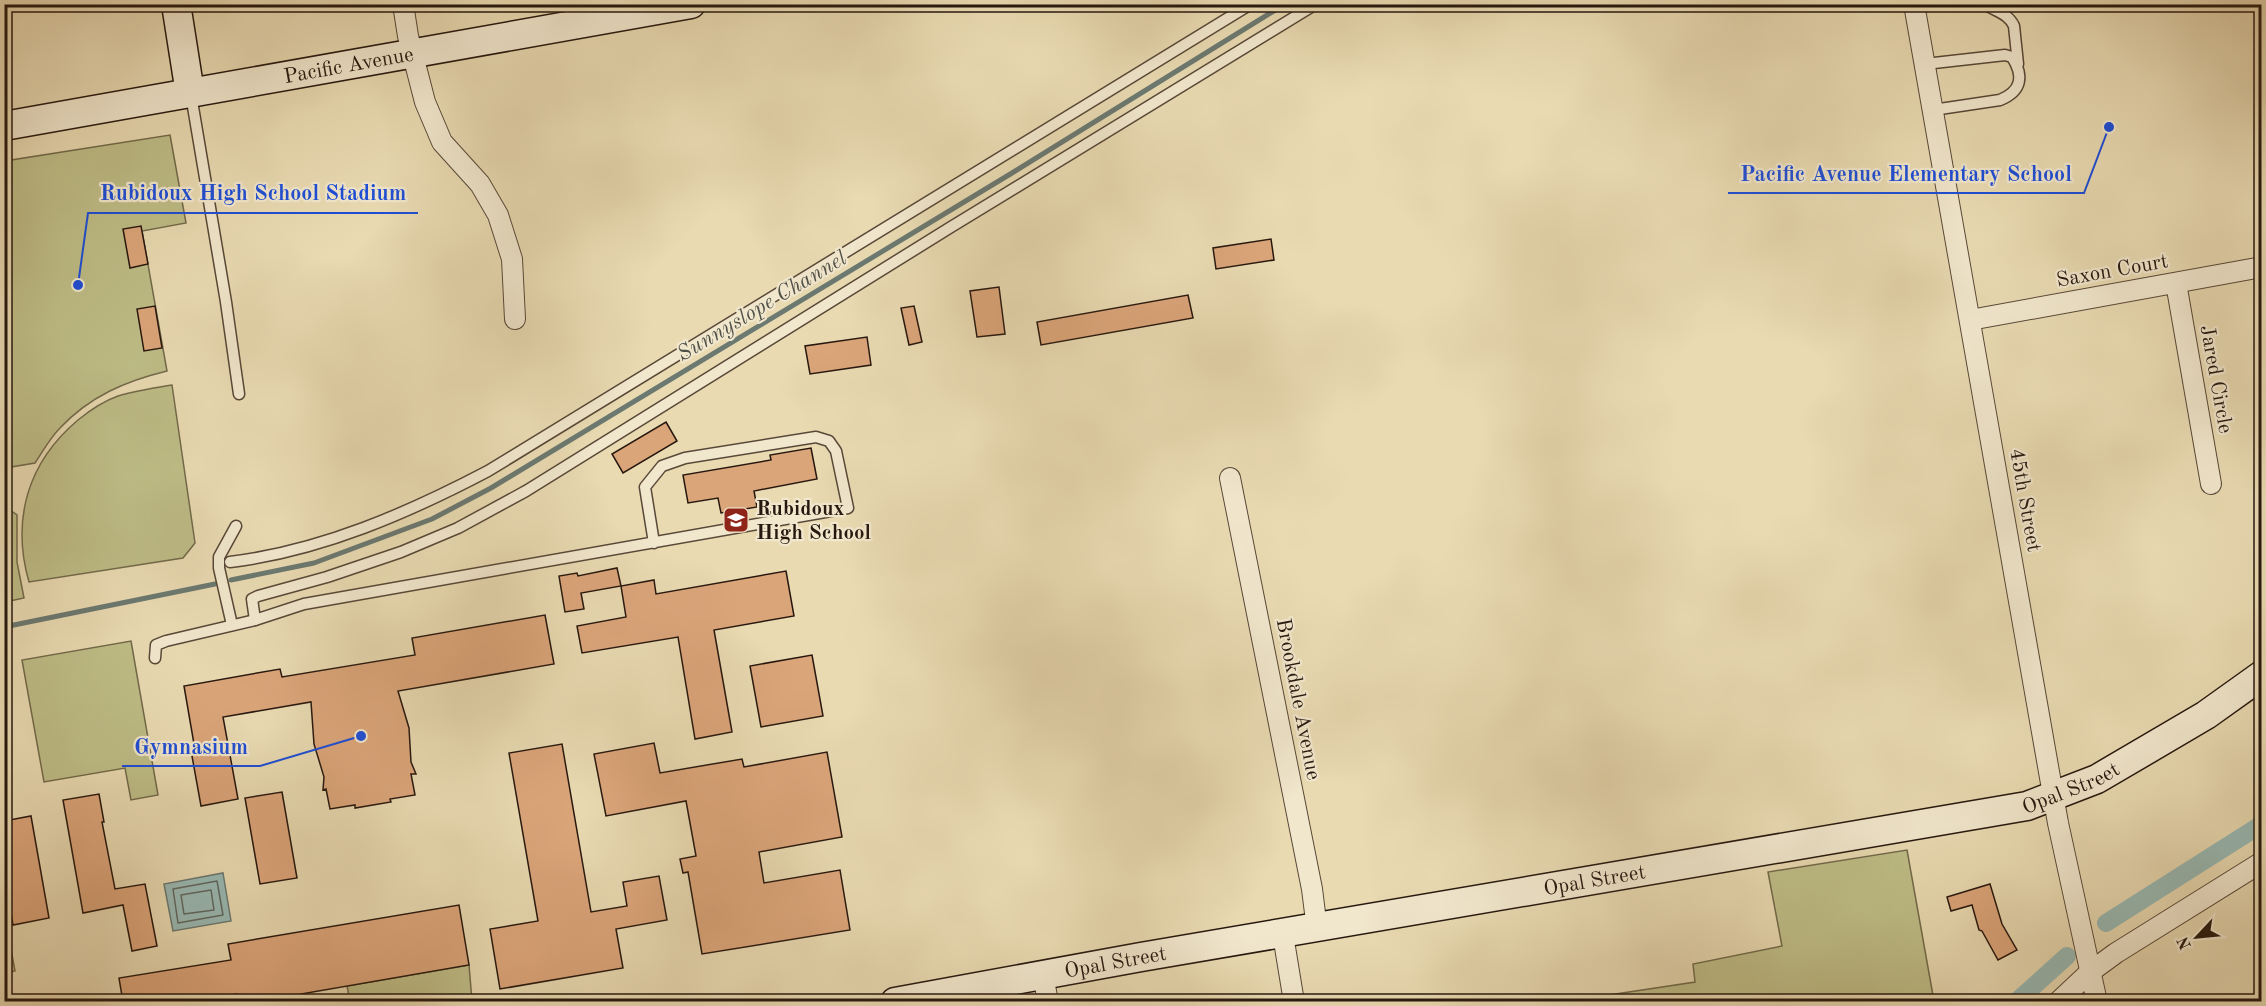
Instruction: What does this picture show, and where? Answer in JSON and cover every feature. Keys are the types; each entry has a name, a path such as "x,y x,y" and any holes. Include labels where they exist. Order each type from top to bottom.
{"street":[{"path":"176,4 190,93"},
{"path":"403,4 425,102 442,142 480,184 498,215 512,260 515,319"},
{"name":"Pacific Avenue","path":"4,126 413,54 633,10 691,4"},
{"name":"45th Street","path":"1914,4 2053,797 2097,1002"},
{"name":"Saxon Court","path":"1970,320 2262,267"},
{"name":"Jared Circle","path":"2176,283 2211,484"},
{"name":"Brookdale Avenue","path":"1230,478 1312,889 1317,929"},
{"name":"Opal Street","path":"895,1002 1046,988 1283,935 2015,808 2053,797 2097,779 2206,716 2262,675"},
{"path":"2058,1002 2090,972 2116,953 2262,862"},
{"path":"1283,935 1294,1002"}],"lane":[{"path":"230,562 250,560 328,540 392,517 488,471 1251,4"},
{"path":"255,620 252,599 258,596 327,577 401,552 458,528 526,491 951,226 1317,4"},
{"path":"1933,110 2000,100 2015,91 2019,80 2014,26 2005,15 1985,4"},
{"path":"1925,64 2005,55 2012,57 2018,71"},
{"path":"190,93 225,294 239,394"},
{"path":"155,658 156,645 255,620 304,604 654,543 848,508 836,451 829,441 816,436 685,458 662,466 645,487 654,543"},
{"path":"232,626 219,568 219,557 236,526"}],"shaded area":[{"path":"170,135 186,223 142,231 167,371 109,391 84,407 60,428 35,463 5,468 5,161"},
{"path":"172,385 195,543 183,558 29,582 24,559 23,514 36,473 47,454 78,420 102,403 124,394"},
{"path":"4,506 17,515 17,562 24,598 5,602"},
{"path":"131,641 158,795 131,800 125,768 44,782 22,660"},
{"path":"1907,850 1934,1001 1569,1001 1695,982 1693,964 1782,946 1768,872"},
{"path":"4,912 15,971 5,973 4,973"},
{"path":"469,965 472,1001 350,1001 347,986"}],"water":[{"path":"223,873 231,921 173,931 164,884"}],"building":[{"path":"141,226 148,264 130,268 123,229"},
{"path":"1271,239 1274,260 1216,269 1213,248"},
{"path":"999,287 1005,334 977,337 970,291"},
{"path":"1188,295 1193,318 1041,345 1037,322"},
{"path":"155,306 162,348 144,351 137,309"},
{"path":"914,306 922,342 909,345 901,308"},
{"path":"867,337 871,365 810,374 805,346"},
{"path":"666,422 677,441 623,473 612,454"},
{"path":"811,448 817,479 754,491 757,507 721,513 718,498 688,503 683,475 771,460 770,455"},
{"path":"617,568 621,586 581,593 584,609 565,612 559,576 577,573 578,576"},
{"path":"786,571 794,616 714,630 732,732 695,739 678,637 582,653 577,626 626,617 621,586 654,580 656,594"},
{"path":"545,615 554,664 398,691 409,728 411,762 416,774 411,774 415,795 355,808 355,805 330,809 326,789 323,790 324,777 314,744 311,702 223,717 238,799 201,806 190,745 194,744 184,686 280,669 282,677 415,655 412,638"},
{"path":"812,655 823,716 761,727 750,666"},
{"path":"654,743 660,773 742,759 744,767 827,752 842,837 759,852 764,883 840,870 850,930 702,954 688,872 683,873 680,859 696,856 686,801 606,816 594,754"},
{"path":"562,744 591,912 627,906 623,882 659,876 667,920 616,929 623,968 500,989 490,929 538,921 509,753"},
{"path":"282,792 297,878 260,884 245,798"},
{"path":"99,794 115,889 145,884 157,946 132,951 123,905 83,913 63,800"},
{"path":"31,816 49,918 13,925 4,875 4,821"},
{"path":"1990,884 2002,924 2017,950 1998,960 1982,931 1979,930 1972,905 1951,911 1947,897"},
{"path":"459,905 469,965 255,1002 238,1002 237,994 202,999 202,1002 123,1002 119,978 231,960 228,944"}],"waterway":[{"name":"Sunnyslope Channel","path":"231,580 314,563 432,519 491,488 1012,173 1285,4"},
{"name":"Sunnyslope Channel","path":"4,627 215,584"},
{"path":"2106,923 2262,824"},
{"path":"2016,1002 2067,956"}],"place":[{"name":"Pacific Avenue Elementary School","path":"2109,127"},
{"name":"Rubidoux High School Stadium","path":"78,285"},
{"name":"Rubidoux High School","path":"736,520"},
{"name":"Gymnasium","path":"361,736"}]}
